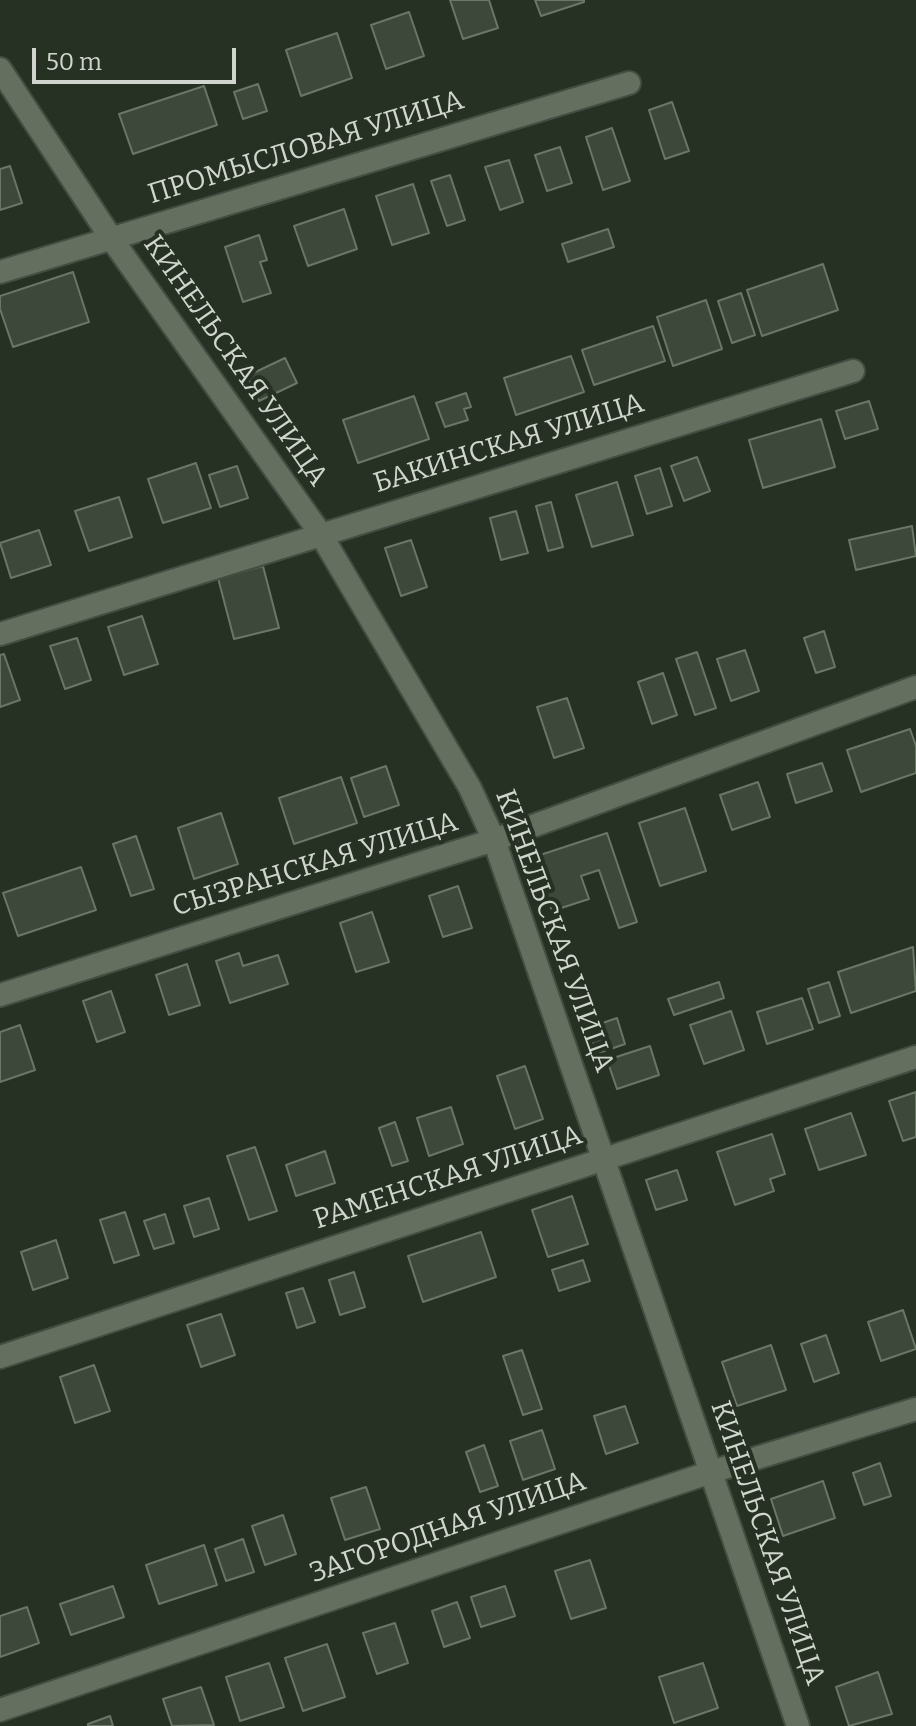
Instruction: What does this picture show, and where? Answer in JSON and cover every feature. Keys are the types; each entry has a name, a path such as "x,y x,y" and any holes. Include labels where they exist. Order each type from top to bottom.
{"street":[{"name":"КИНЕЛЬСКАЯ УЛИЦА","path":"0,69 111,238 320,533 470,788 494,840 798,1726"},
{"name":"ПРОМЫСЛОВАЯ УЛИЦА","path":"0,272 629,83"},
{"name":"БАКИНСКАЯ УЛИЦА","path":"0,634 853,371"},
{"name":"СЫЗРАНСКАЯ УЛИЦА","path":"0,995 494,840 916,687"},
{"name":"РАМЕНСКАЯ УЛИЦА","path":"0,1357 916,1057"},
{"name":"ЗАГОРОДНАЯ УЛИЦА","path":"0,1710 711,1472 916,1409"}],"building":[{"path":"450,0 489,0 498,28 463,39"},
{"path":"535,0 584,0 584,2 541,16"},
{"path":"409,12 424,56 386,69 371,25"},
{"path":"337,33 352,78 301,96 286,50"},
{"path":"258,84 267,111 243,119 234,92"},
{"path":"204,86 217,125 133,154 119,114"},
{"path":"672,102 689,151 665,159 649,110"},
{"path":"612,128 630,181 603,190 586,137"},
{"path":"560,147 572,183 547,191 535,155"},
{"path":"509,160 523,202 500,210 485,167"},
{"path":"10,166 22,203 0,210 0,169"},
{"path":"450,175 465,220 447,226 431,181"},
{"path":"413,184 429,233 392,245 376,196"},
{"path":"344,209 357,249 308,266 294,226"},
{"path":"608,229 614,247 568,262 562,244"},
{"path":"259,235 267,260 260,262 271,293 243,302 225,247"},
{"path":"823,264 838,310 762,336 747,290"},
{"path":"73,272 89,322 13,347 0,309 0,296"},
{"path":"741,293 755,335 732,343 718,301"},
{"path":"706,300 722,349 673,366 657,317"},
{"path":"653,326 665,361 594,385 582,350"},
{"path":"571,356 584,392 516,415 504,378"},
{"path":"285,358 297,383 259,401 247,376"},
{"path":"466,393 471,407 464,409 468,420 445,427 436,403"},
{"path":"414,396 429,439 358,463 343,420"},
{"path":"869,401 878,429 845,439 836,411"},
{"path":"821,419 835,467 763,488 749,440"},
{"path":"697,457 710,491 684,501 671,466"},
{"path":"196,463 211,508 163,523 148,479"},
{"path":"237,466 248,498 220,507 209,475"},
{"path":"660,468 672,506 647,514 635,476"},
{"path":"617,482 633,535 592,547 576,495"},
{"path":"119,497 132,537 89,551 75,511"},
{"path":"551,502 563,547 548,551 536,506"},
{"path":"516,511 528,553 501,560 490,518"},
{"path":"912,526 916,556 856,570 849,540"},
{"path":"39,530 51,565 11,578 0,543"},
{"path":"411,540 427,587 401,596 385,548"},
{"path":"263,566 279,628 234,639 218,578"},
{"path":"142,616 158,664 124,675 108,627"},
{"path":"824,631 835,667 816,673 804,638"},
{"path":"77,638 91,680 65,689 50,646"},
{"path":"745,650 759,691 731,701 717,659"},
{"path":"697,652 716,708 695,715 676,659"},
{"path":"4,654 20,700 0,707 0,655"},
{"path":"663,673 677,715 652,724 638,682"},
{"path":"567,698 584,748 554,758 537,707"},
{"path":"910,729 916,746 916,773 861,792 847,750"},
{"path":"822,763 832,791 796,803 787,774"},
{"path":"386,766 399,805 364,817 351,778"},
{"path":"341,777 357,823 294,844 279,798"},
{"path":"758,782 770,817 732,830 720,795"},
{"path":"685,808 706,871 660,886 639,823"},
{"path":"221,813 238,864 194,879 178,828"},
{"path":"607,833 637,922 619,928 599,870 581,876 589,899 552,911 534,857"},
{"path":"136,836 154,889 131,896 113,844"},
{"path":"81,867 96,910 18,936 3,893"},
{"path":"458,886 472,928 443,937 429,896"},
{"path":"372,912 389,962 356,972 340,923"},
{"path":"913,947 916,991 851,1013 838,972"},
{"path":"239,953 243,966 278,955 288,984 230,1003 216,961"},
{"path":"187,964 200,1005 169,1015 156,975"},
{"path":"719,982 724,998 674,1015 668,999"},
{"path":"829,982 840,1016 819,1023 808,989"},
{"path":"111,991 125,1032 97,1042 83,1001"},
{"path":"802,998 813,1029 767,1044 757,1012"},
{"path":"731,1011 744,1050 704,1064 690,1025"},
{"path":"617,1018 625,1044 596,1054 588,1028"},
{"path":"20,1025 35,1070 0,1082 0,1032"},
{"path":"650,1046 659,1075 617,1089 607,1060"},
{"path":"525,1066 543,1119 515,1129 497,1076"},
{"path":"916,1092 916,1137 903,1141 889,1101"},
{"path":"451,1107 463,1144 429,1156 417,1118"},
{"path":"851,1113 866,1155 819,1170 805,1129"},
{"path":"395,1122 408,1161 392,1166 379,1128"},
{"path":"772,1134 785,1174 770,1179 774,1191 735,1205 717,1152"},
{"path":"255,1147 277,1211 249,1220 227,1156"},
{"path":"325,1151 335,1183 296,1196 286,1165"},
{"path":"677,1170 687,1200 656,1210 646,1180"},
{"path":"572,1196 588,1244 548,1257 532,1210"},
{"path":"209,1198 219,1229 194,1237 184,1206"},
{"path":"125,1212 139,1255 114,1263 100,1220"},
{"path":"165,1214 174,1243 154,1249 144,1221"},
{"path":"481,1232 496,1277 423,1302 408,1256"},
{"path":"56,1240 68,1278 33,1290 21,1252"},
{"path":"583,1260 590,1281 559,1291 552,1270"},
{"path":"354,1272 365,1307 340,1315 329,1280"},
{"path":"303,1288 315,1322 297,1328 286,1293"},
{"path":"903,1310 916,1349 881,1361 868,1322"},
{"path":"221,1314 235,1355 201,1367 187,1325"},
{"path":"826,1335 839,1373 814,1382 801,1344"},
{"path":"771,1345 786,1390 737,1406 722,1362"},
{"path":"522,1350 542,1409 523,1415 503,1356"},
{"path":"94,1365 110,1411 75,1423 60,1377"},
{"path":"625,1406 638,1443 606,1454 594,1416"},
{"path":"542,1430 555,1469 523,1480 510,1441"},
{"path":"484,1445 498,1486 480,1492 466,1452"},
{"path":"880,1463 891,1496 864,1505 853,1473"},
{"path":"823,1481 835,1518 783,1536 771,1499"},
{"path":"366,1487 380,1529 345,1540 331,1498"},
{"path":"283,1515 296,1554 265,1565 252,1526"},
{"path":"243,1539 254,1572 226,1581 215,1549"},
{"path":"204,1545 217,1585 159,1604 146,1565"},
{"path":"590,1560 606,1608 571,1619 555,1571"},
{"path":"113,1586 124,1617 71,1635 60,1604"},
{"path":"505,1586 515,1616 481,1627 471,1597"},
{"path":"457,1602 470,1638 444,1647 432,1611"},
{"path":"27,1607 39,1643 0,1657 0,1616"},
{"path":"395,1623 408,1663 377,1674 363,1633"},
{"path":"327,1644 345,1697 303,1711 285,1658"},
{"path":"269,1663 284,1707 240,1721 226,1677"},
{"path":"703,1663 718,1708 674,1723 659,1677"},
{"path":"878,1672 892,1714 849,1726 836,1687"},
{"path":"201,1687 214,1725 172,1726 163,1699"},
{"path":"110,1716 113,1726 88,1726 88,1724"}]}
